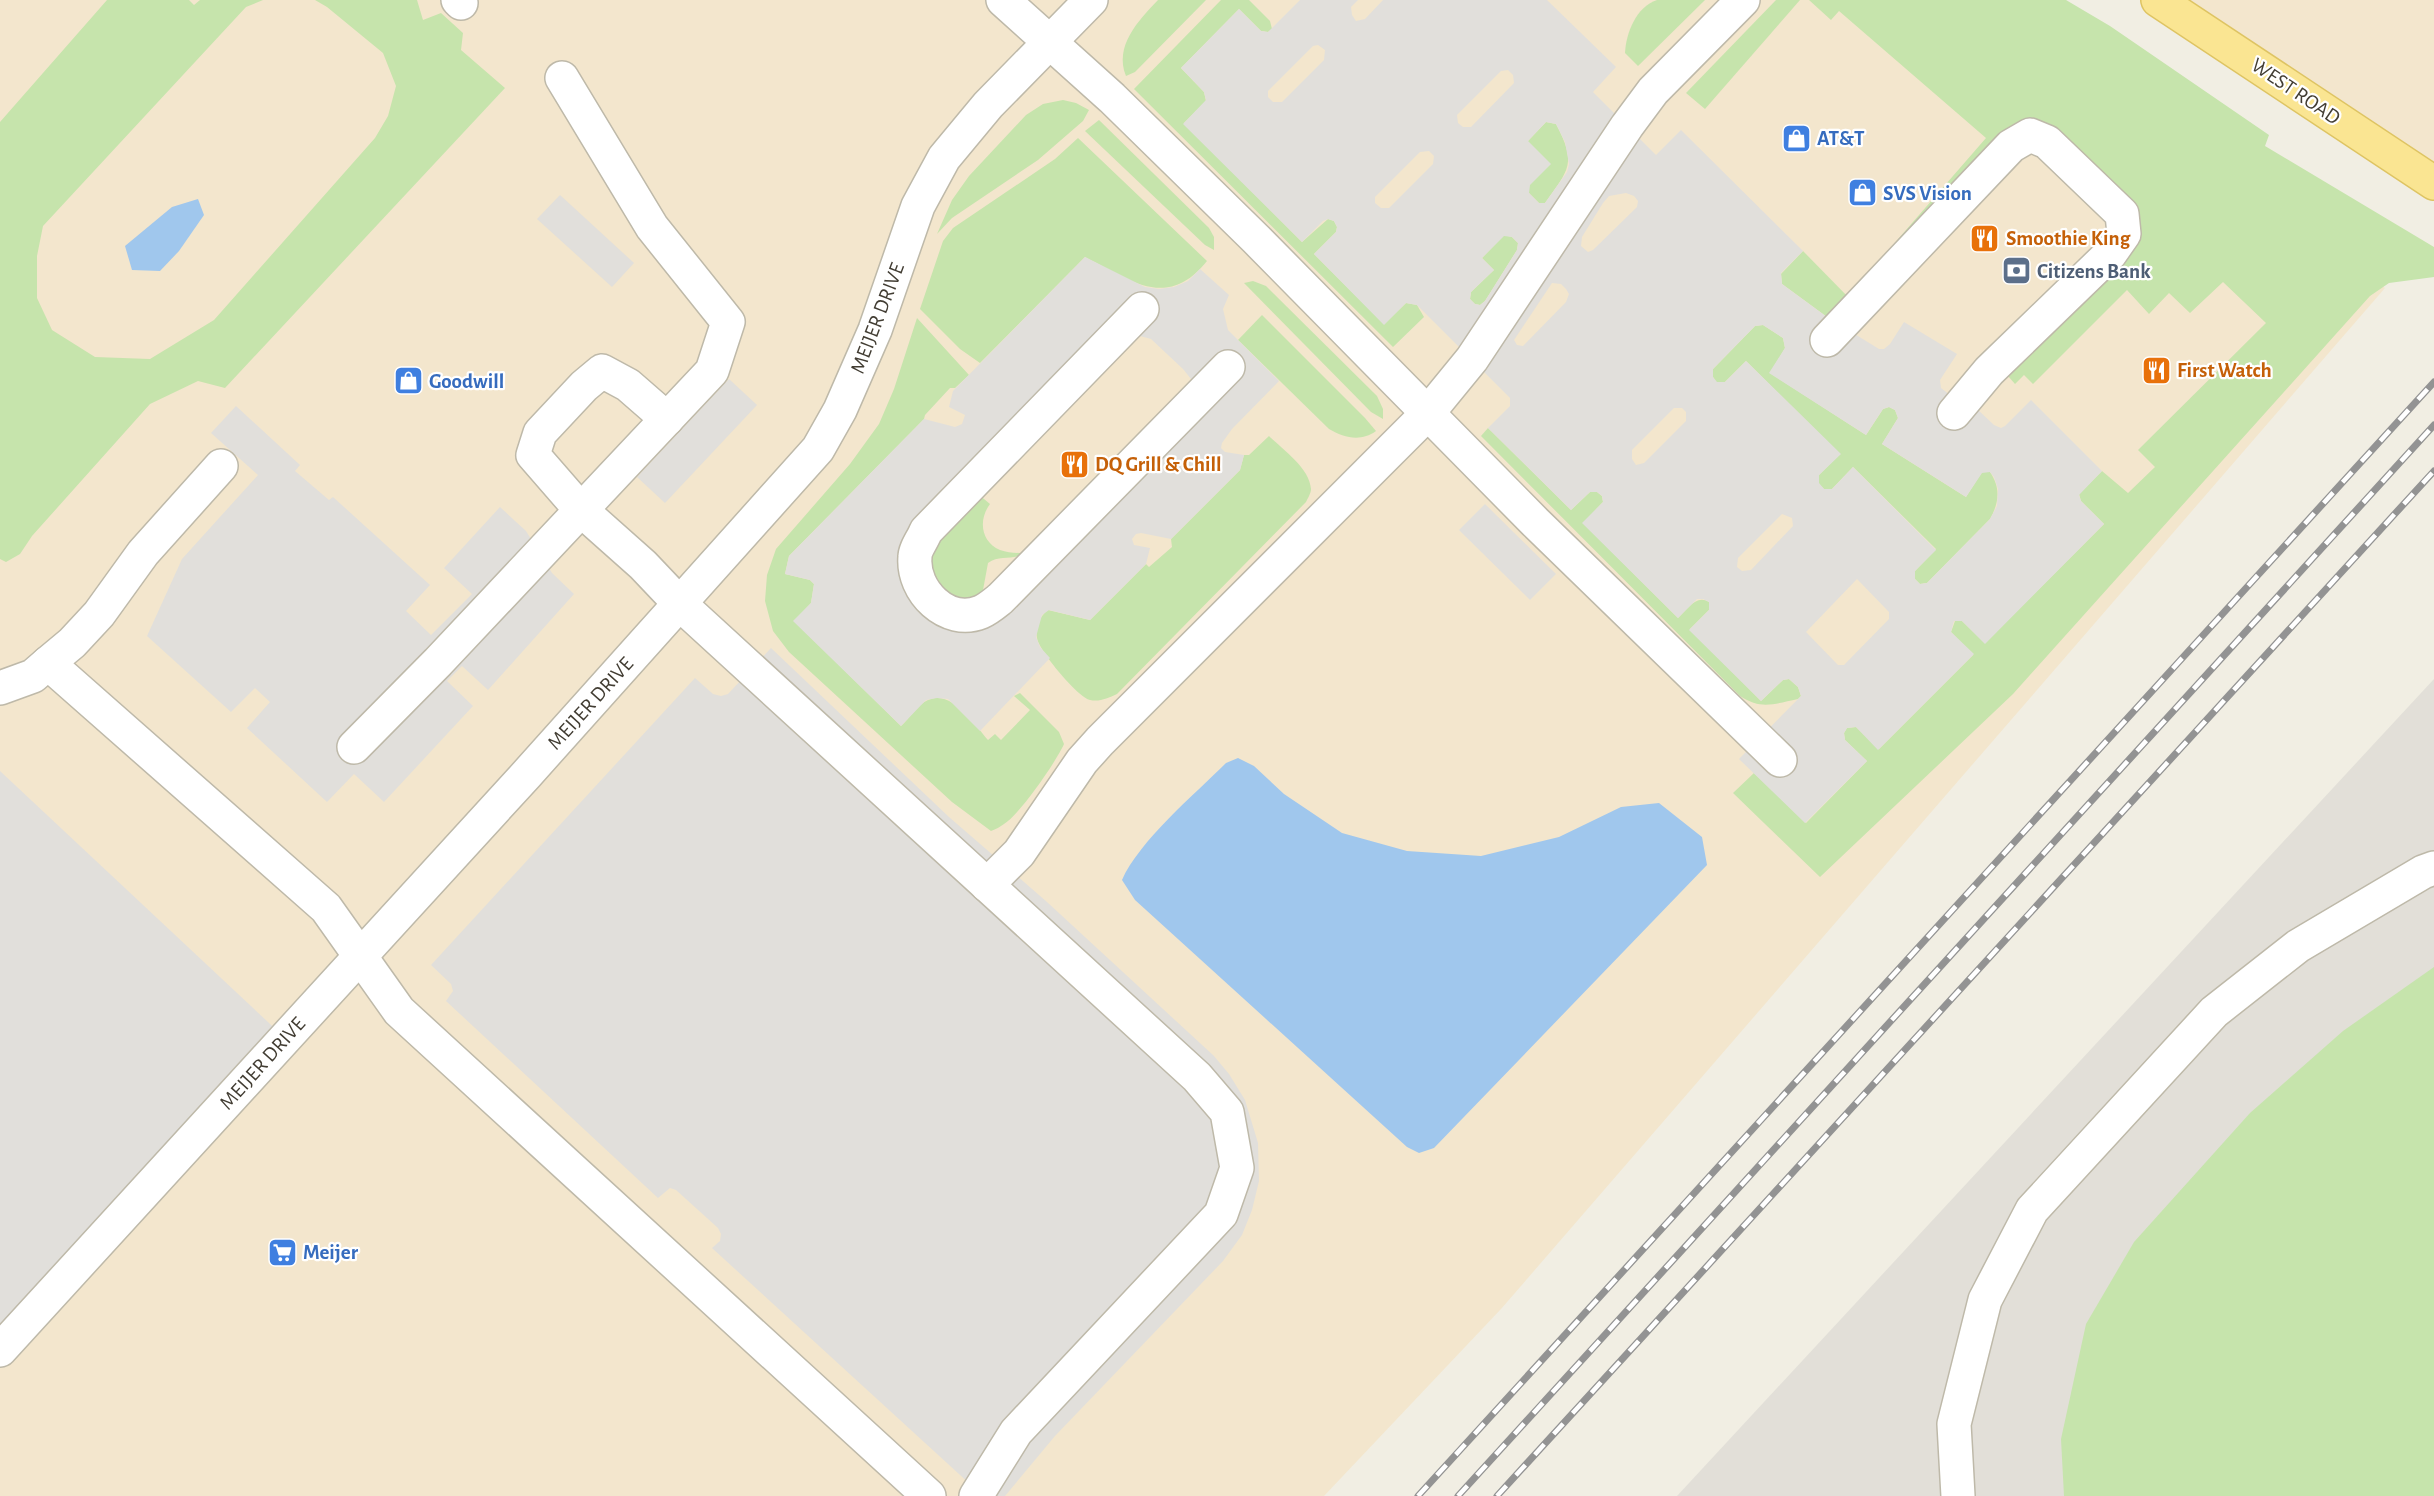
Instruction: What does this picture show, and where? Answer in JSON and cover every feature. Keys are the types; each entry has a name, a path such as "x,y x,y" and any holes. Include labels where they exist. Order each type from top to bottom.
{"main road":[{"name":"WEST ROAD","path":"2158,0 2434,183"}],"street":[{"path":"1003,0 1112,98 1256,239 1427,414 1780,760"},
{"name":"MEIJER DRIVE","path":"0,1350 680,604 818,449 840,410 875,330 918,206 944,158 988,105 1090,0"},
{"path":"987,885 1019,853 1082,761 1094,748 1399,445 1427,414 1472,359 1612,146 1653,91 1743,0"},
{"path":"354,747 438,662 712,371 728,322 652,227 562,78"},
{"path":"1827,340 2011,146 2030,135 2048,142 2122,214 2124,234 2110,254 1989,371 1954,413"},
{"path":"1142,309 926,531 915,555 918,581 930,600 956,615 981,612 1000,598 1228,367"},
{"path":"667,419 628,385 602,371 584,386 540,433 533,455 580,509 643,565 680,604 1197,1077 1227,1112 1237,1168 1221,1214 1016,1432 976,1496"},
{"path":"0,688 33,676 72,643 99,614 143,553 221,466"},
{"path":"48,663 326,908 399,1011 929,1496"},
{"path":"1958,1496 1954,1424 1985,1300 2032,1210 2214,1012 2298,946 2423,872 2434,868"}],"shaded area":[{"path":"0,0 1977,0 2385,288 1501,1309 1324,1496 0,1496"},
{"path":"1300,0 1358,0 1351,7 1356,21 1365,19 1383,0 1547,0 1616,67 1593,92 1656,155 1681,130 1803,251 1781,273 1782,284 1827,317 1879,349 1884,349 1890,344 1904,322 1957,354 1940,380 1941,388 1950,395 1959,392 1994,425 2001,428 2005,426 2031,400 2102,471 2079,495 2081,501 2104,524 1985,644 1962,621 1954,621 1951,632 1974,654 1878,750 1856,727 1847,728 1844,733 1845,740 1867,761 1805,823 1739,759 1801,696 1798,687 1789,679 1783,680 1761,701 1689,630 1709,610 1709,602 1697,599 1678,618 1582,523 1603,502 1602,496 1597,492 1590,492 1571,510 1488,428 1510,406 1510,398 1417,305 1406,303 1384,325 1314,254 1336,232 1337,227 1334,221 1328,219 1323,221 1302,242 1183,124 1206,100 1204,92 1181,68 1239,9 1261,31 1268,32","holes":["1318,45 1325,50 1324,60 1282,102 1273,102 1268,97 1268,91 1313,46","1508,70 1513,75 1514,83 1471,127 1463,127 1458,123 1457,115 1501,71","1546,122 1556,124 1565,142 1569,164 1567,172 1545,203 1539,203 1529,193 1530,185 1551,164 1528,141","1429,151 1434,156 1433,164 1389,208 1381,208 1375,203 1375,197 1420,152","1626,193 1634,196 1638,201 1637,207 1593,250 1588,252 1581,246 1582,237 1609,196","1504,236 1512,237 1518,243 1517,250 1485,301 1480,305 1475,304 1470,299 1471,292 1494,270 1482,258","1552,283 1561,284 1569,294 1566,302 1523,346 1517,345 1514,340","1763,325 1783,338 1785,348 1769,373 1866,435 1883,409 1889,407 1895,410 1898,418 1882,444 1966,497 1982,473 1990,472 1998,489 1997,506 1990,519 1927,583 1920,584 1915,579 1915,571 1936,550 1853,467 1832,489 1824,489 1819,483 1819,475 1841,454 1746,361 1725,382 1717,382 1713,377 1713,369 1755,326","1674,408 1682,408 1686,412 1686,421 1644,463 1636,465 1632,459 1632,450","1782,514 1792,518 1793,526 1751,570 1742,571 1737,567 1738,558","1857,579 1889,612 1889,619 1844,665 1838,665 1806,632"]},
{"path":"2158,0 2434,0 2434,183"},
{"path":"560,195 634,263 612,287 537,219"},
{"path":"1085,257 1145,287 1159,289 1174,287 1188,281 1200,269 1229,295 1223,309 1228,330 1279,381 1232,429 1222,443 1221,448 1225,452 1244,455 1240,470 1171,539 1136,534 1132,539 1134,545 1150,548 1146,564 1090,620 1049,610 1042,615 1036,637 1040,647 1050,658 980,731 948,699 937,698 926,700 901,726 793,621 811,603 814,584 810,580 785,574 789,556 924,419 955,427 962,424 965,415 949,407 953,391","holes":["1140,336 1151,339 1183,369 1191,379 1192,386 981,601 950,601 925,567 932,540 1130,340"]},
{"path":"729,379 757,405 665,503 637,477"},
{"path":"236,406 300,465 295,471 329,500 333,497 430,585 406,611 431,635 472,594 444,568 500,507 526,531 552,573 574,594 488,690 462,666 447,681 473,706 384,802 354,774 327,802 247,728 270,702 255,688 231,712 147,636 182,559 258,475 211,433"},
{"path":"1485,504 1556,574 1530,600 1459,530"},
{"path":"771,648 949,817 1047,902 1214,1056 1229,1074 1245,1100 1258,1143 1259,1181 1252,1210 1242,1235 1223,1261 1055,1436 1005,1496 983,1496 712,1248 720,1241 721,1234 718,1228 676,1190 670,1188 658,1198 446,1001 453,991 451,984 431,965 695,678 713,694 721,696 728,694"},
{"path":"2434,679 2434,1463 2405,1496 1677,1496"},
{"path":"0,771 285,1038 0,1350"}],"green space":[{"path":"107,0 189,0 194,5 200,0 263,0 246,7 43,226 37,256 37,298 52,330 95,357 150,359 214,320 375,138 388,116 396,86 383,53 327,7 315,0 417,0 423,20 441,13 463,33 461,50 505,88 225,388 198,381 150,404 32,536 20,554 6,562 0,559 0,122"},
{"path":"1158,0 1206,0 1135,72 1126,76 1123,54 1126,44 1136,25"},
{"path":"1221,0 1249,0 1270,21 1272,29 1268,32 1261,31 1239,9 1181,68 1204,92 1206,101 1184,123 1302,242 1328,219 1334,221 1337,227 1336,232 1314,254 1384,324 1406,303 1417,305 1424,317 1393,347 1134,89"},
{"path":"1657,0 1705,0 1638,66 1625,53 1627,37 1643,8"},
{"path":"1776,0 1800,0 1705,109 1686,93"},
{"path":"1809,0 2066,0 2110,26 2269,135 2265,146 2434,247 2434,277 2389,283 2370,296 2013,694 1820,877 1733,793 1754,773 1806,823 1867,761 1845,740 1844,733 1847,728 1856,727 1879,749 1973,655 1951,632 1955,621 1962,621 1985,643 2104,524 2081,501 2079,494 2102,471 2128,493 2155,467 2138,450 2266,323 2223,282 2190,313 2169,293 2149,314 2127,290 2033,384 2024,375 2015,384 2008,376 2125,258 2134,236 2041,134 1885,265 1879,261 1986,138 1839,11 1831,20"},
{"path":"1063,100 1076,103 1089,110 1083,121 1038,160 952,218 937,234 952,200 969,176 1026,115 1043,104"},
{"path":"1099,120 1209,228 1214,237 1214,250 1205,245 1085,131"},
{"path":"1546,122 1556,124 1567,148 1568,158 1565,174 1560,182 1545,203 1539,203 1529,193 1528,141"},
{"path":"1078,138 1207,261 1192,276 1177,285 1163,288 1133,282 1085,257 980,363 960,349 920,309 943,241 953,228 1055,159"},
{"path":"1504,235 1512,237 1518,243 1517,250 1485,301 1480,305 1475,304 1470,299 1471,292 1494,270 1482,258"},
{"path":"1803,251 1850,299 1827,317 1782,284 1781,274"},
{"path":"1253,281 1266,286 1377,396 1383,409 1383,419 1371,412 1244,283"},
{"path":"1262,315 1376,431 1358,438 1341,435 1329,429 1238,340"},
{"path":"917,318 969,375 955,388 950,388 925,415 924,419 789,556 785,574 810,580 814,584 811,603 794,621 901,726 921,705 937,698 946,700 962,710 988,740 995,734 1001,740 1030,710 1014,696 1020,693 1059,732 1064,744 1046,775 1011,818 991,831 952,802 789,652 773,631 765,601 767,575 776,549 850,464 879,424 894,389"},
{"path":"1763,325 1783,338 1785,348 1770,373 1866,435 1883,409 1889,407 1895,410 1898,418 1882,444 1966,497 1982,472 1990,472 1994,478 1998,496 1990,519 1927,583 1920,584 1915,579 1915,571 1936,549 1853,467 1832,489 1824,489 1818,483 1819,475 1840,454 1746,361 1725,382 1716,382 1713,369 1755,326"},
{"path":"1488,428 1571,510 1590,492 1597,492 1602,496 1603,502 1583,523 1678,618 1696,601 1709,602 1709,610 1690,629 1761,701 1783,680 1789,679 1798,687 1801,696 1798,699 1768,705 1755,703 1740,696 1481,436"},
{"path":"1269,436 1301,466 1306,474 1311,489 1306,502 1117,694 1097,700 1084,697 1060,673 1039,644 1037,630 1043,615 1048,610 1090,620 1146,564 1149,567 1172,547 1171,539 1240,470 1244,455 1249,455"},
{"path":"978,494 990,504 983,523 983,530 989,542 1003,551 1025,553 988,563 981,601 964,603 939,594 926,554"},
{"path":"2434,967 2434,1496 2064,1496 2061,1439 2086,1324 2134,1242 2250,1113 2343,1031"}],"water":[{"path":"198,199 204,215 179,251 160,271 132,270 125,246 172,207"},
{"path":"1238,758 1254,766 1284,794 1342,833 1407,851 1481,856 1559,837 1621,807 1659,803 1702,837 1707,865 1434,1148 1419,1153 1407,1147 1135,900 1122,880 1141,850 1169,818 1226,763"}],"railway":[{"path":"1418,1496 2434,382"},
{"path":"1458,1496 2434,425"},
{"path":"1497,1496 2434,471"}],"place":[{"name":"AT&T","path":"1796,138"},
{"name":"SVS Vision","path":"1862,193"},
{"name":"Smoothie King","path":"1985,238"},
{"name":"Citizens Bank","path":"2016,271"},
{"name":"First Watch","path":"2156,370"},
{"name":"Goodwill","path":"408,381"},
{"name":"DQ Grill & Chill","path":"1074,464"},
{"name":"Meijer","path":"282,1252"}]}
